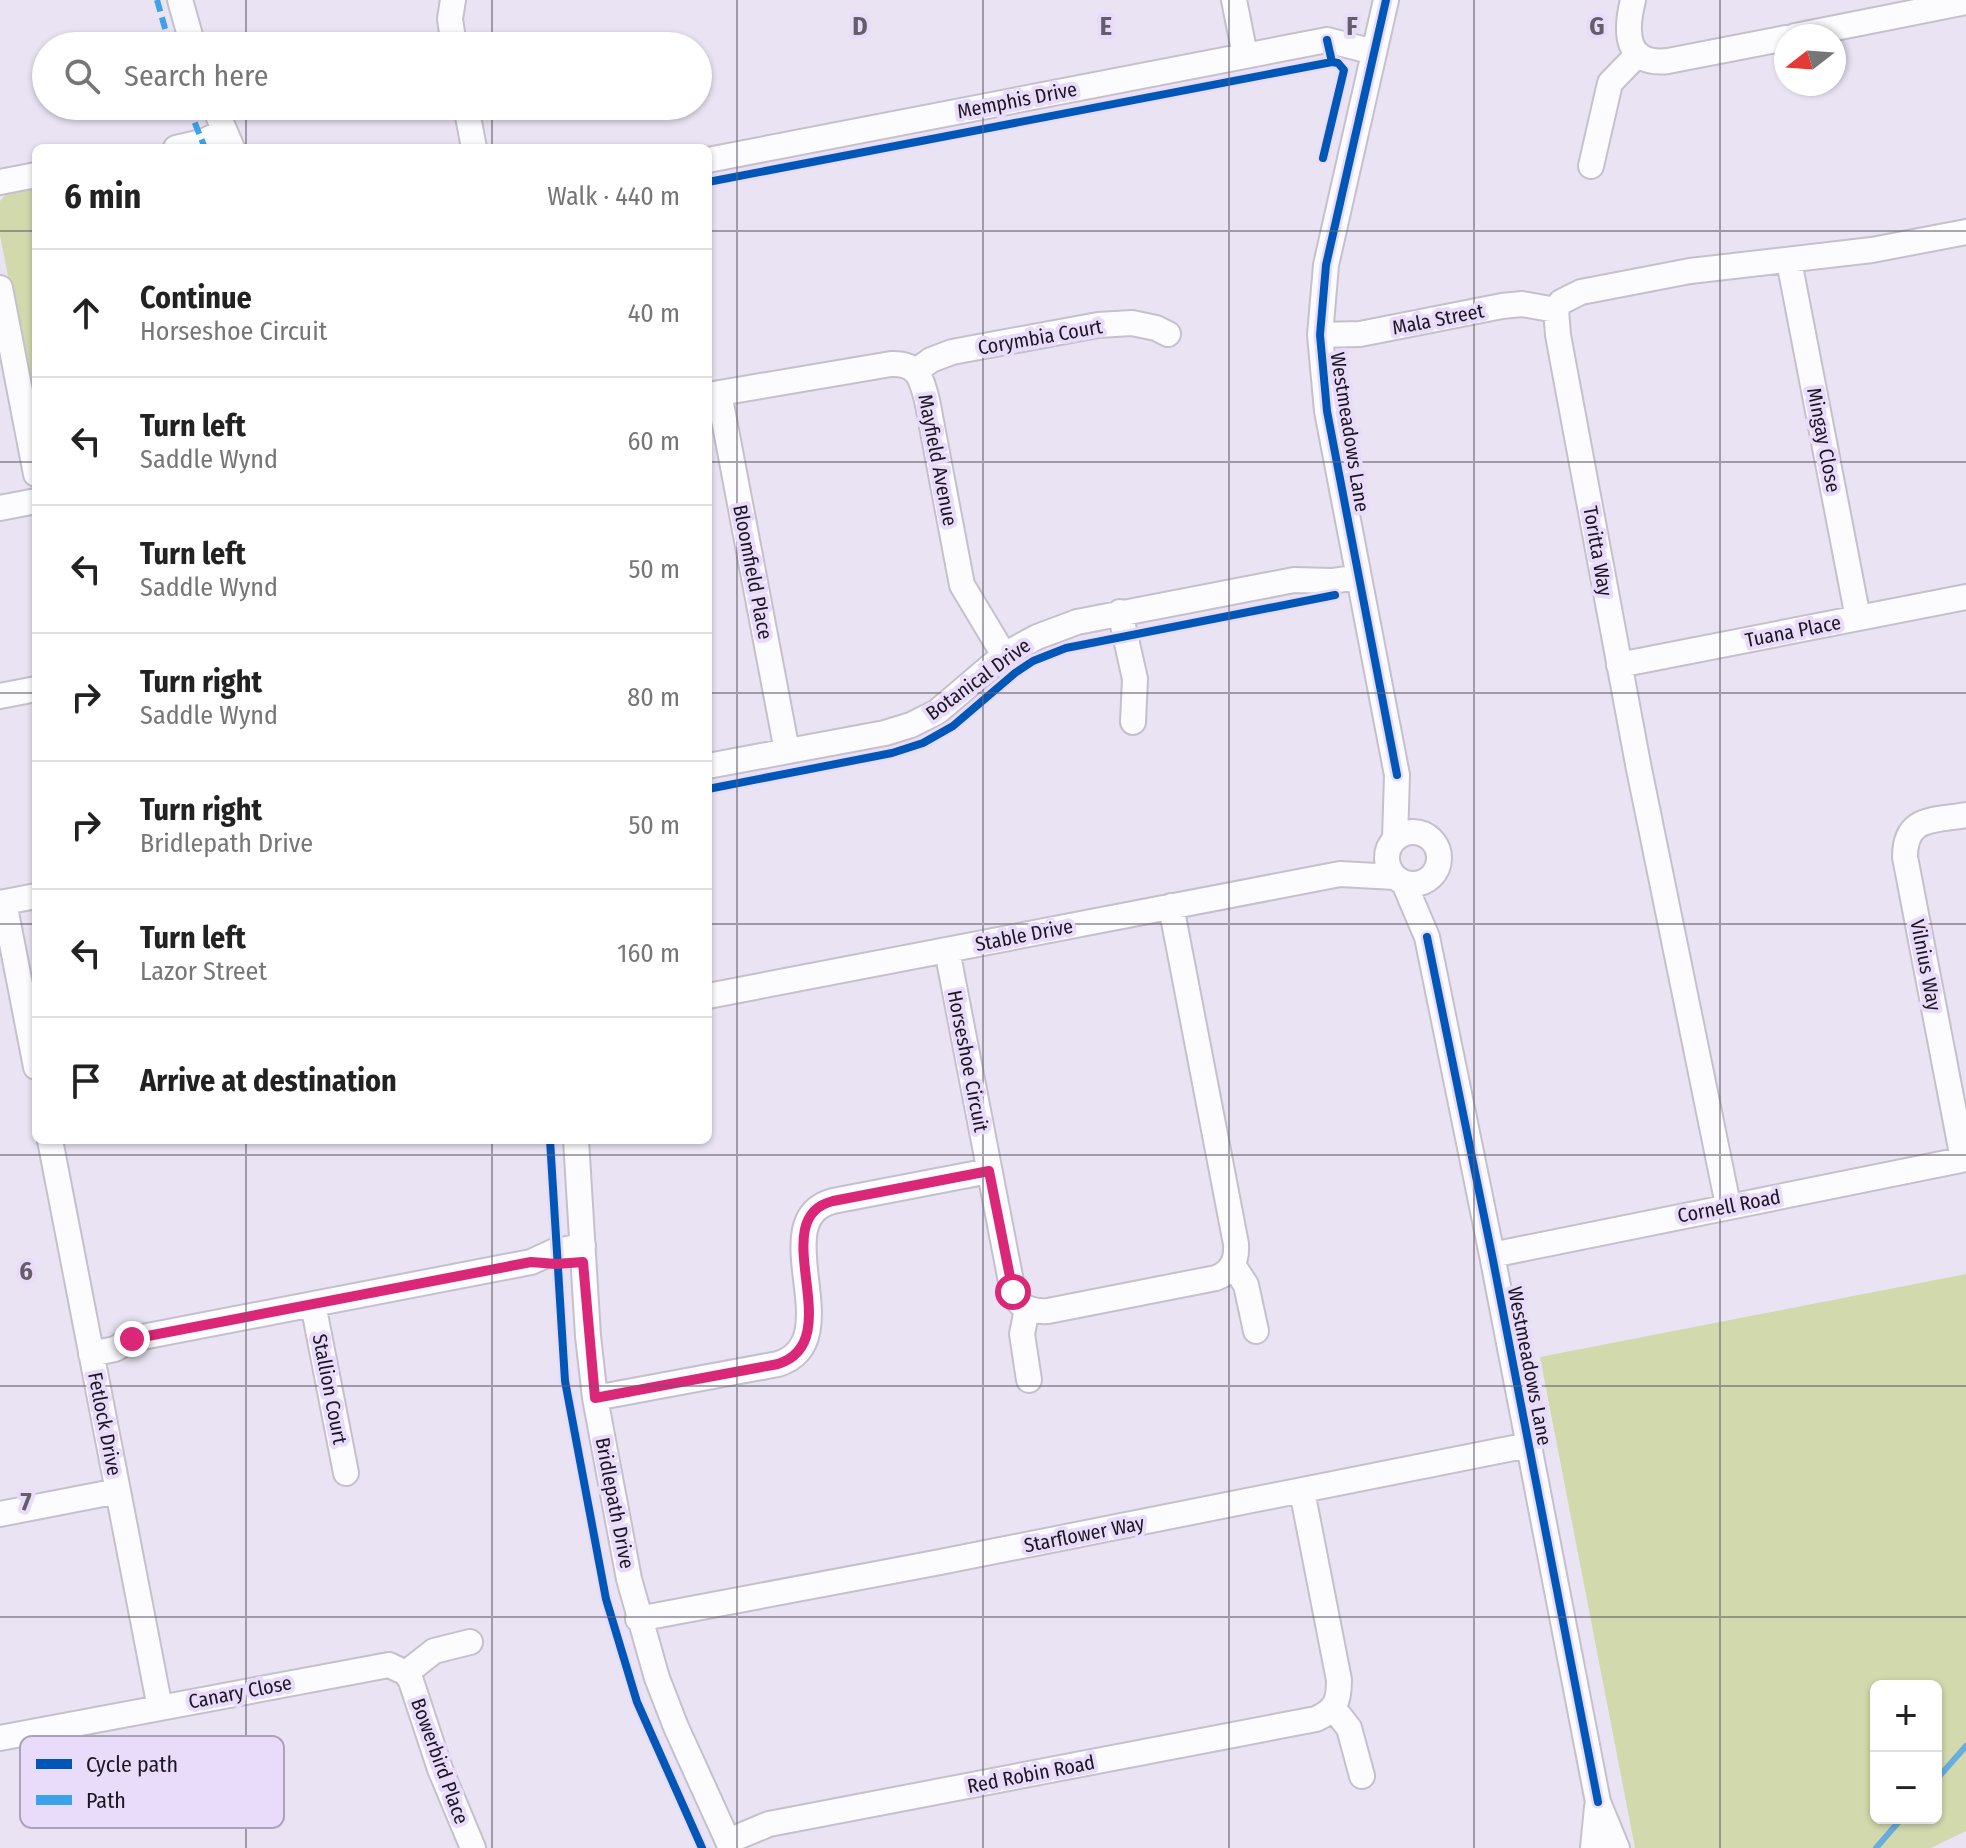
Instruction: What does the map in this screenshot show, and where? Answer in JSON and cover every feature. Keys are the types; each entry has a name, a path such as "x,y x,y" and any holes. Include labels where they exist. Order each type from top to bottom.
{"street":[{"path":"180,0 189,32"},
{"path":"452,32 453,0"},
{"path":"1234,0 1245,55"},
{"name":"Westmeadows Lane","path":"1386,0 1326,265 1320,335 1327,411 1397,775 1413,814 1426,835"},
{"path":"1633,0 1628,37 1638,54 1649,61 1668,61 1774,40"},
{"path":"1846,26 1966,2"},
{"name":"Memphis Drive","path":"712,159 1327,40 1376,42"},
{"path":"1591,166 1610,83 1638,54"},
{"path":"193,144 228,140 220,120"},
{"path":"469,120 473,144"},
{"path":"0,182 32,176"},
{"path":"1556,310 1561,302 1581,292 1690,271 1872,250 1966,232"},
{"name":"Mingay Close","path":"1789,261 1858,618"},
{"path":"0,288 32,453"},
{"name":"Mala Street","path":"1320,335 1360,334 1502,306 1522,304 1556,310"},
{"name":"Toritta Way","path":"1556,310 1619,665 1728,1205"},
{"name":"Corymbia Court","path":"916,371 931,360 952,352 1098,325 1132,323 1168,334"},
{"name":"Mayfield Avenue","path":"714,394 891,364 909,365 916,371 927,400 962,585 1004,655"},
{"name":"Bloomfield Place","path":"714,394 787,751"},
{"path":"0,508 32,502"},
{"name":"Botanical Drive","path":"712,765 911,725 937,712 1004,655 1037,637 1077,622 1294,580 1332,581 1356,568"},
{"name":"Tuana Place","path":"1619,665 1966,597"},
{"path":"1120,612 1135,679 1133,722"},
{"path":"0,696 32,690"},
{"name":"Westmeadows Lane","path":"1392,844 1397,775"},
{"name":"Vilnius Way","path":"1965,1159 1905,857 1905,843 1907,833 1916,825 1966,815"},
{"path":"1409,832 1426,835 1437,846 1437,871 1419,884 1400,880 1387,862 1392,844 1409,832"},
{"name":"Stable Drive","path":"1340,874 1392,844"},
{"name":"Stable Drive","path":"712,995 1340,874 1400,880"},
{"name":"Westmeadows Lane","path":"1427,937 1432,877"},
{"name":"Westmeadows Lane","path":"1400,880 1427,937 1598,1802 1617,1848"},
{"path":"32,897 2,902 32,1048"},
{"path":"1029,1380 1022,1334 1027,1309 1048,1311 1216,1278 1233,1265 1236,1244 1171,906"},
{"name":"Horseshoe Circuit","path":"947,950 1013,1292 1027,1309"},
{"name":"Fetlock Drive","path":"51,1144 160,1708"},
{"name":"Bridlepath Drive","path":"576,1144 595,1398 638,1619 676,1727 730,1844"},
{"name":"Cornell Road","path":"1492,1255 1965,1159"},
{"path":"595,1398 778,1364 795,1356 802,1349 808,1333 804,1234 812,1211 833,1201 989,1171"},
{"path":"90,1347 112,1336 132,1339 531,1262 556,1264 583,1254"},
{"path":"1233,1265 1246,1285 1256,1331"},
{"name":"Stallion Court","path":"313,1304 346,1473"},
{"name":"Starflower Way","path":"638,1619 1529,1445"},
{"path":"0,1514 118,1491"},
{"path":"1302,1491 1339,1680 1339,1699 1334,1709 1349,1728 1362,1776"},
{"path":"406,1673 434,1651 470,1642"},
{"name":"Canary Close","path":"0,1738 378,1665 396,1667 406,1673"},
{"name":"Bowerbird Place","path":"406,1673 440,1769 473,1848"},
{"name":"Red Robin Road","path":"730,1844 769,1824 1316,1719 1334,1709"},
{"name":"Westmeadows Lane","path":"1593,1848 1598,1802"}],"green space":[{"path":"32,186 32,399 0,235 0,201 8,192"},
{"path":"1966,1274 1966,1831 1931,1848 1635,1848 1540,1357"}],"waterway":[{"path":"1942,1773 1966,1746"},
{"path":"1876,1848 1897,1824"}],"marked path":[{"path":"157,0 166,32"},
{"path":"194,120 203,144"}],"cycle path":[{"path":"1386,0 1326,265 1320,335 1327,411 1397,775"},
{"path":"1323,158 1344,70 1338,63 1332,62 1327,40"},
{"path":"712,181 1332,62"},
{"path":"712,788 892,753 923,743 953,726 1033,661 1066,648 1335,595"},
{"path":"1427,937 1598,1802"},
{"path":"550,1144 565,1381 606,1599 637,1702 702,1848"}],"route":[{"path":"132,1339 531,1262 583,1262 595,1398 778,1364 788,1361 802,1349 808,1333 804,1234 812,1211 833,1201 989,1171 1013,1292"}]}
